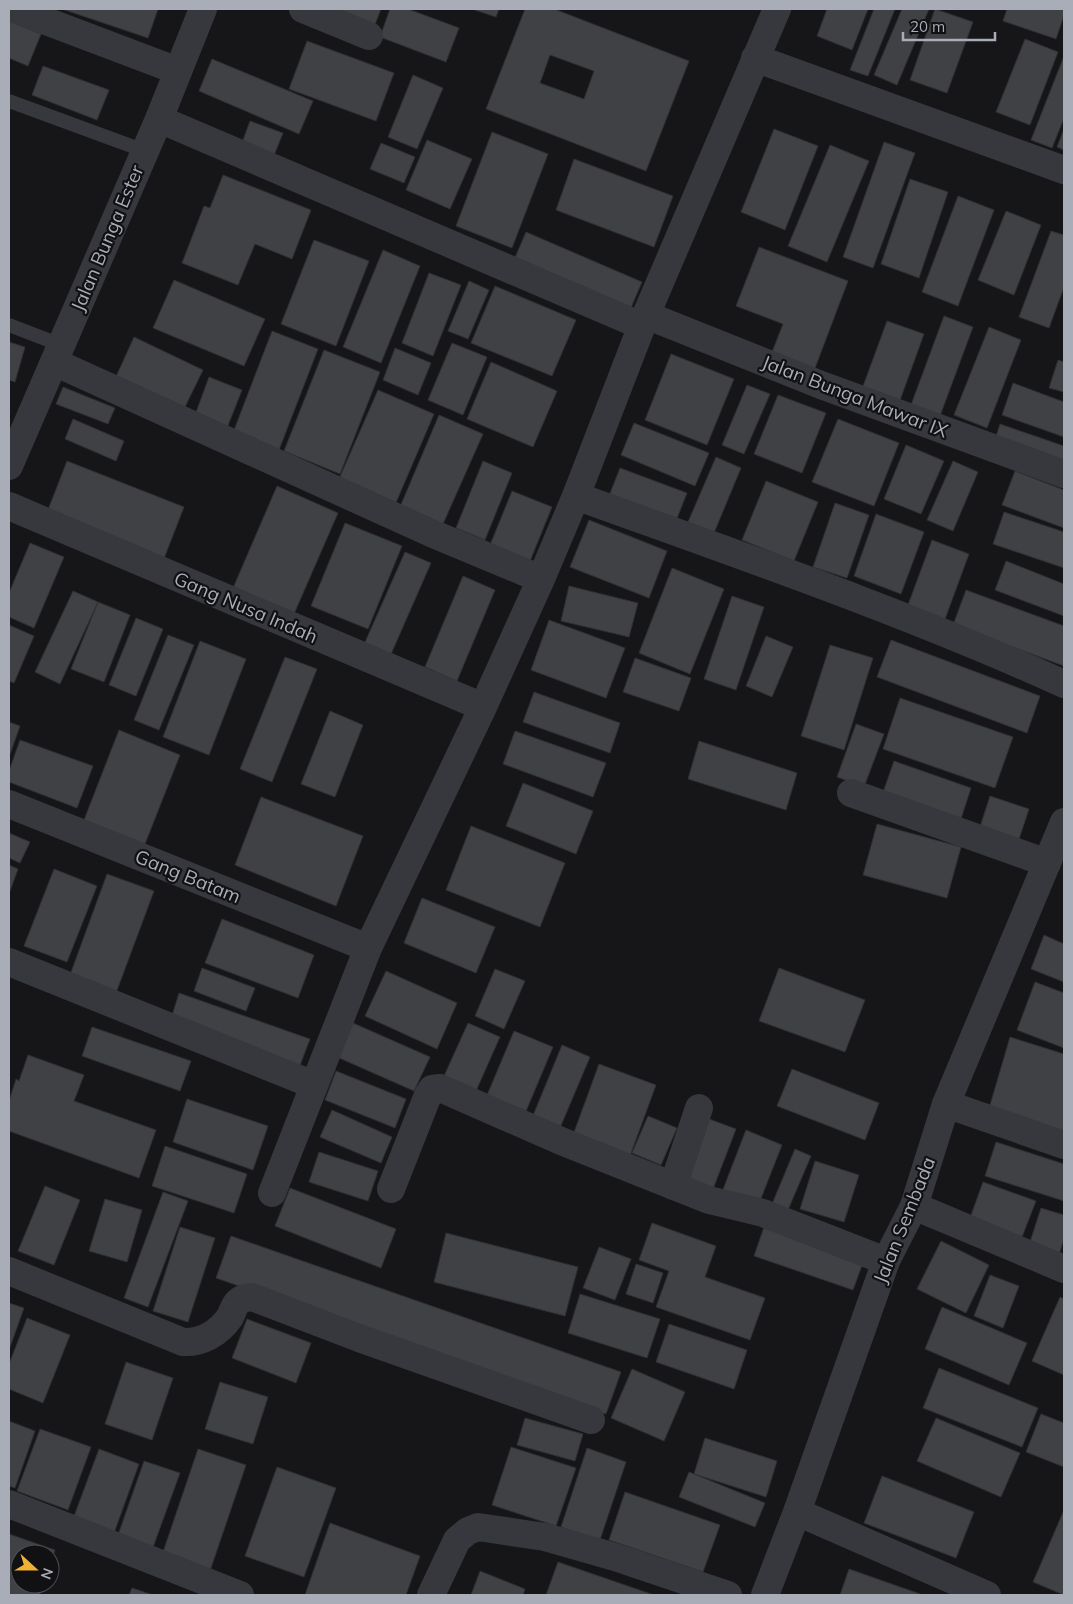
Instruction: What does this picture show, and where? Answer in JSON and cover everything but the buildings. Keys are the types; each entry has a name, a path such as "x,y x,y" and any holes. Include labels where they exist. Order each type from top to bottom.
{"street":[{"path":"14,9 178,70"},
{"name":"Jalan Bunga Ester","path":"9,466 159,119 203,9"},
{"path":"303,9 369,36"},
{"path":"272,1193 368,948 483,707 541,579 576,496 644,321 777,9"},
{"path":"755,58 1064,170"},
{"name":"Jalan Bunga Mawar IX","path":"159,119 644,321 1064,474"},
{"path":"57,353 431,533 541,579"},
{"path":"576,496 815,583 981,647 1064,684"},
{"name":"Gang Nusa Indah","path":"9,506 483,707"},
{"path":"851,793 1047,862"},
{"name":"Gang Batam","path":"9,804 368,948"},
{"name":"Jalan Sembada","path":"765,1595 797,1512 886,1262 914,1206 946,1104 1064,822"},
{"path":"9,962 314,1085"},
{"path":"391,1189 426,1100 432,1089 436,1088 446,1090 561,1141 709,1200 763,1212 886,1262"},
{"path":"946,1104 1064,1144"},
{"path":"673,1186 699,1108"},
{"path":"914,1206 1064,1269"},
{"path":"9,1271 183,1342 203,1340 218,1331 229,1318 237,1302 243,1298 252,1297 359,1338 591,1420"},
{"path":"9,1504 240,1595"},
{"path":"797,1512 987,1595"},
{"path":"431,1595 457,1540 468,1531 478,1527 545,1537 615,1557 728,1595"}],"lane":[{"path":"9,101 145,151"},
{"path":"9,325 57,353"}]}
